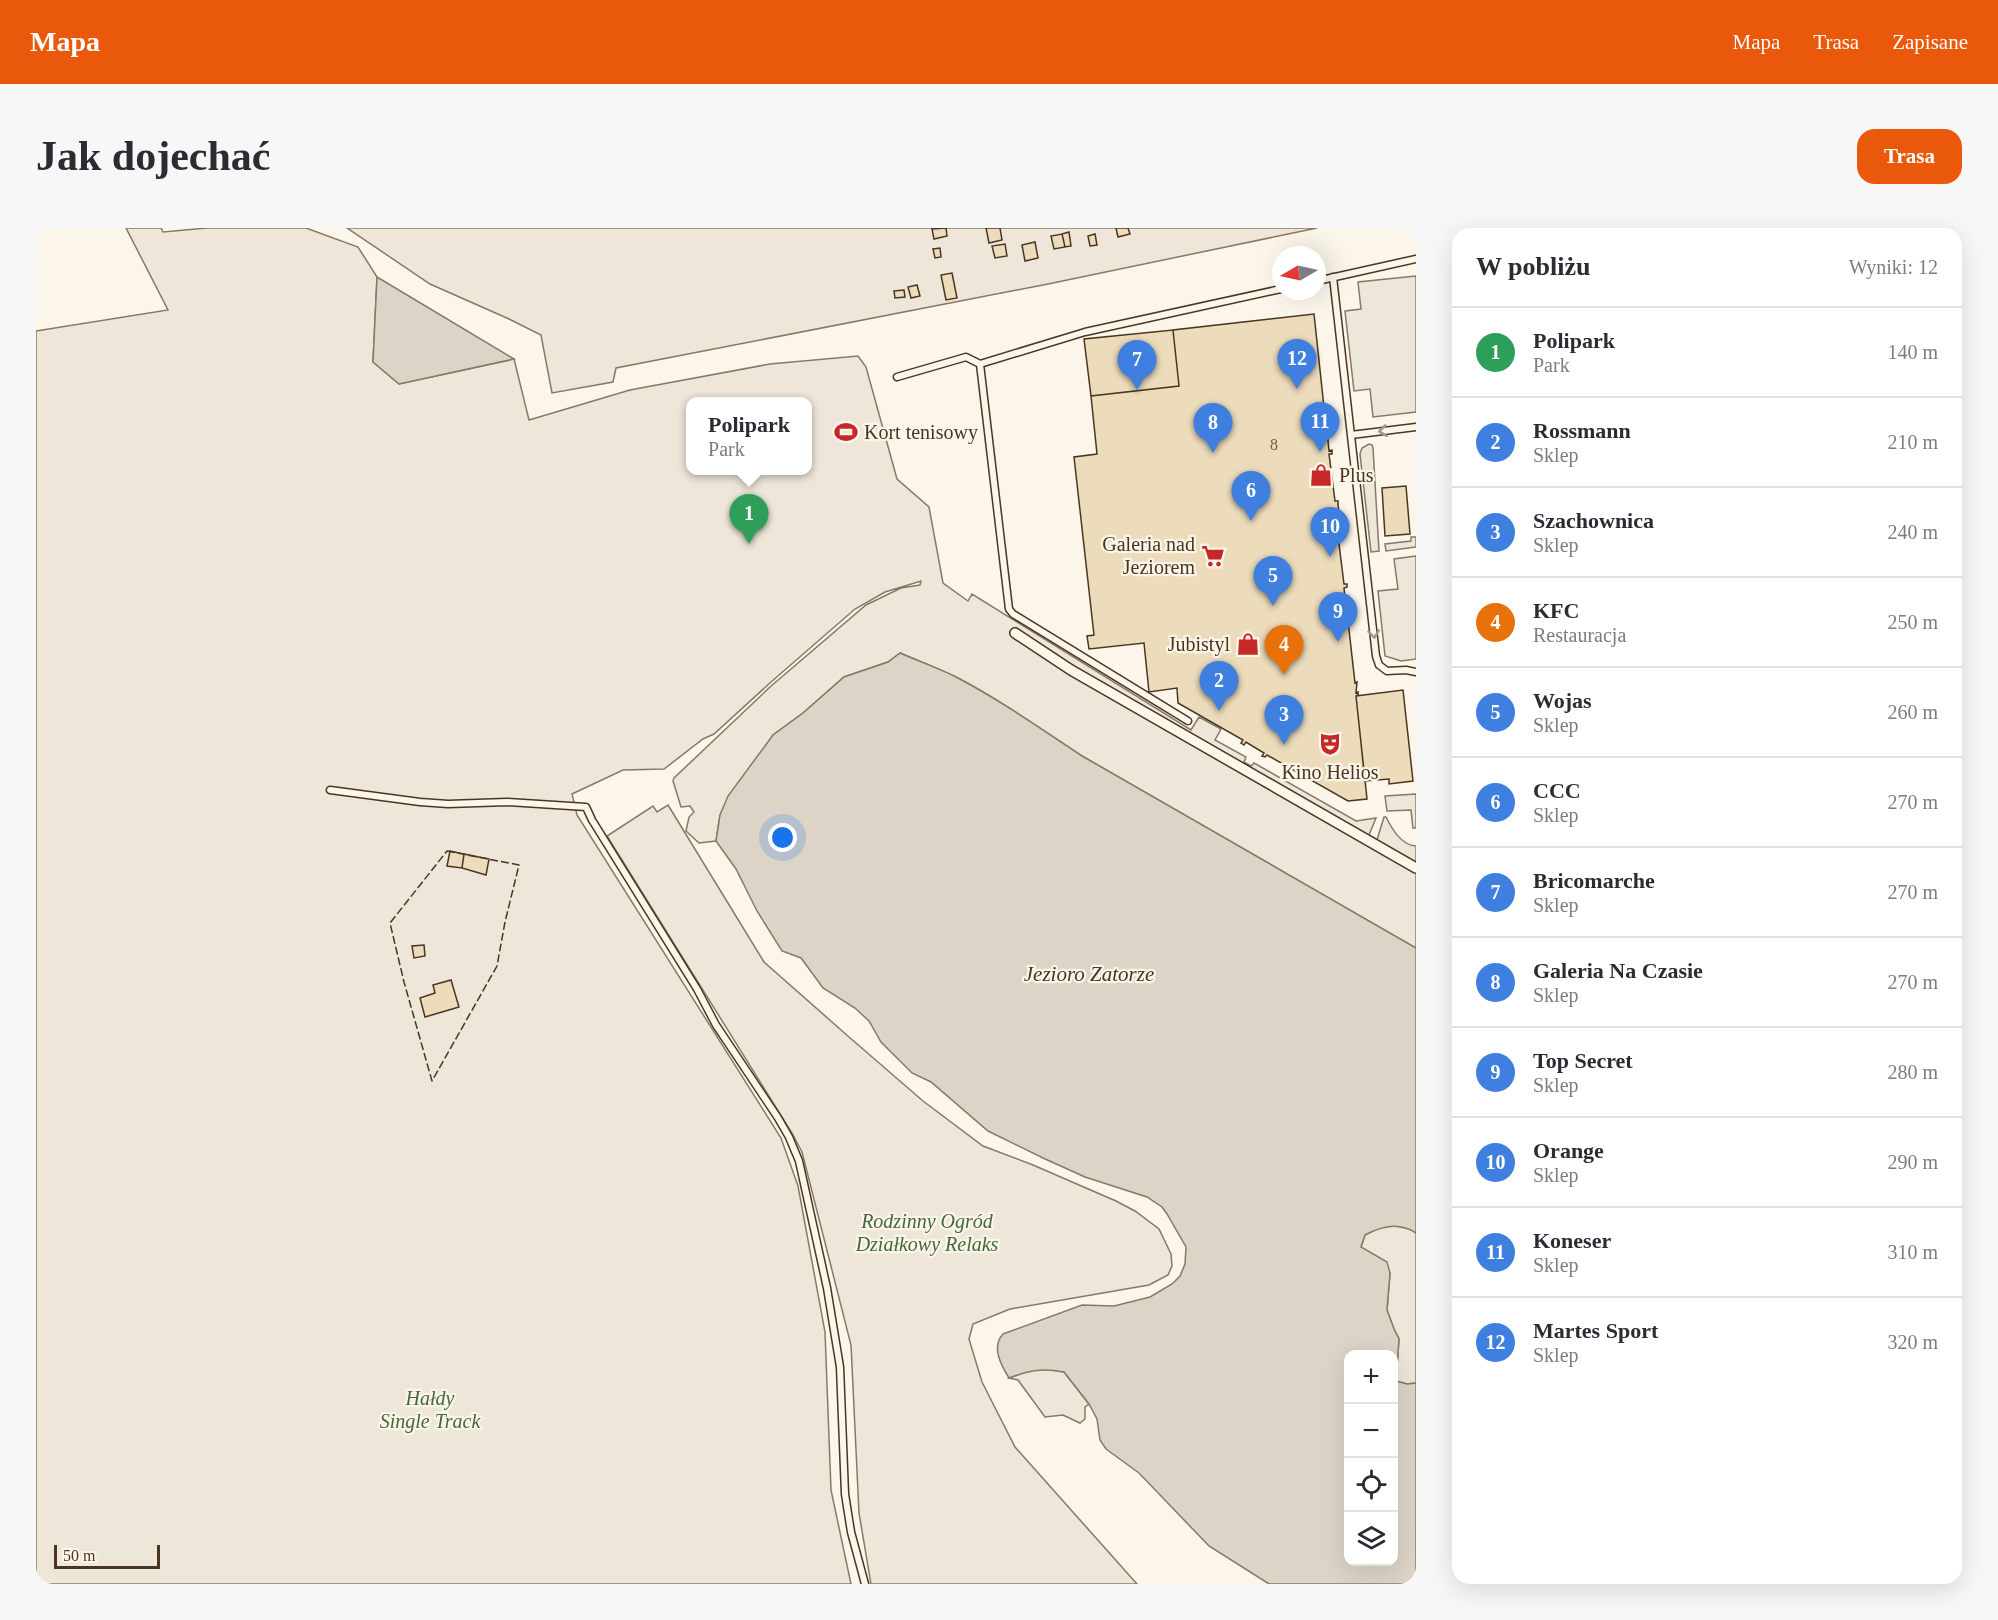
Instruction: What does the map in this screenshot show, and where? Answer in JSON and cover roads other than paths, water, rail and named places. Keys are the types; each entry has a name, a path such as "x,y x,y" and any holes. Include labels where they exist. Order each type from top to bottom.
{"street":[{"path":"1015,633 1071,670 1416,868"}],"lane":[{"path":"1326,279 1416,259"},
{"path":"1334,277 1376,656 1379,665 1387,671 1416,672"},
{"path":"897,377 966,357 980,364 1085,332 1272,291"},
{"path":"980,364 1009,609 1012,614 1188,721"},
{"path":"1351,435 1416,427"},
{"path":"330,790 448,804 507,802 586,807 697,989 716,1025 778,1118 796,1154 833,1322 842,1397 841,1430 845,1494 851,1532 865,1584"}],"water":[{"path":"377,277 514,359 399,384 373,362"},
{"name":"Jezioro Zatorze","path":"900,653 956,677 1082,756 1416,948 1416,1233 1397,1226 1378,1229 1365,1235 1361,1247 1387,1262 1390,1273 1387,1310 1399,1339 1398,1353 1398,1350 1344,1350 1344,1566 1398,1566 1398,1382 1416,1383 1416,1584 1269,1584 1209,1546 1139,1473 1106,1449 1100,1440 1097,1419 1089,1404 1064,1372 1036,1370 1009,1378 998,1356 999,1339 1003,1334 1082,1305 1114,1306 1150,1297 1172,1284 1180,1276 1185,1264 1186,1247 1162,1207 1147,1197 1085,1177 988,1131 931,1082 912,1073 881,1042 869,1021 855,1008 823,988 801,958 782,951 757,911 736,869 716,841 720,815 728,796 773,735 803,713 844,677 888,662"}],"place":[{"name":"Martes Sport","path":"1297,389"},
{"name":"Bricomarche","path":"1137,390"},
{"name":"Kort tenisowy","path":"846,432"},
{"name":"Koneser","path":"1320,452"},
{"name":"Galeria Na Czasie","path":"1213,453"},
{"name":"Plus","path":"1321,475"},
{"name":"CCC","path":"1251,521"},
{"name":"Polipark","path":"749,544"},
{"name":"Galeria nad Jeziorem","path":"1213,556"},
{"name":"Orange","path":"1330,557"},
{"name":"Wojas","path":"1273,606"},
{"name":"Top Secret","path":"1338,642"},
{"name":"Jubistyl","path":"1248,644"},
{"name":"KFC","path":"1284,675"},
{"name":"Rossmann","path":"1219,711"},
{"name":"Kino Helios","path":"1330,744"},
{"name":"Szachownica","path":"1284,745"}],"park label":[{"name":"Rodzinny Ogród Działkowy Relaks","path":"927,1232"},
{"name":"Hałdy Single Track","path":"430,1410"}]}
